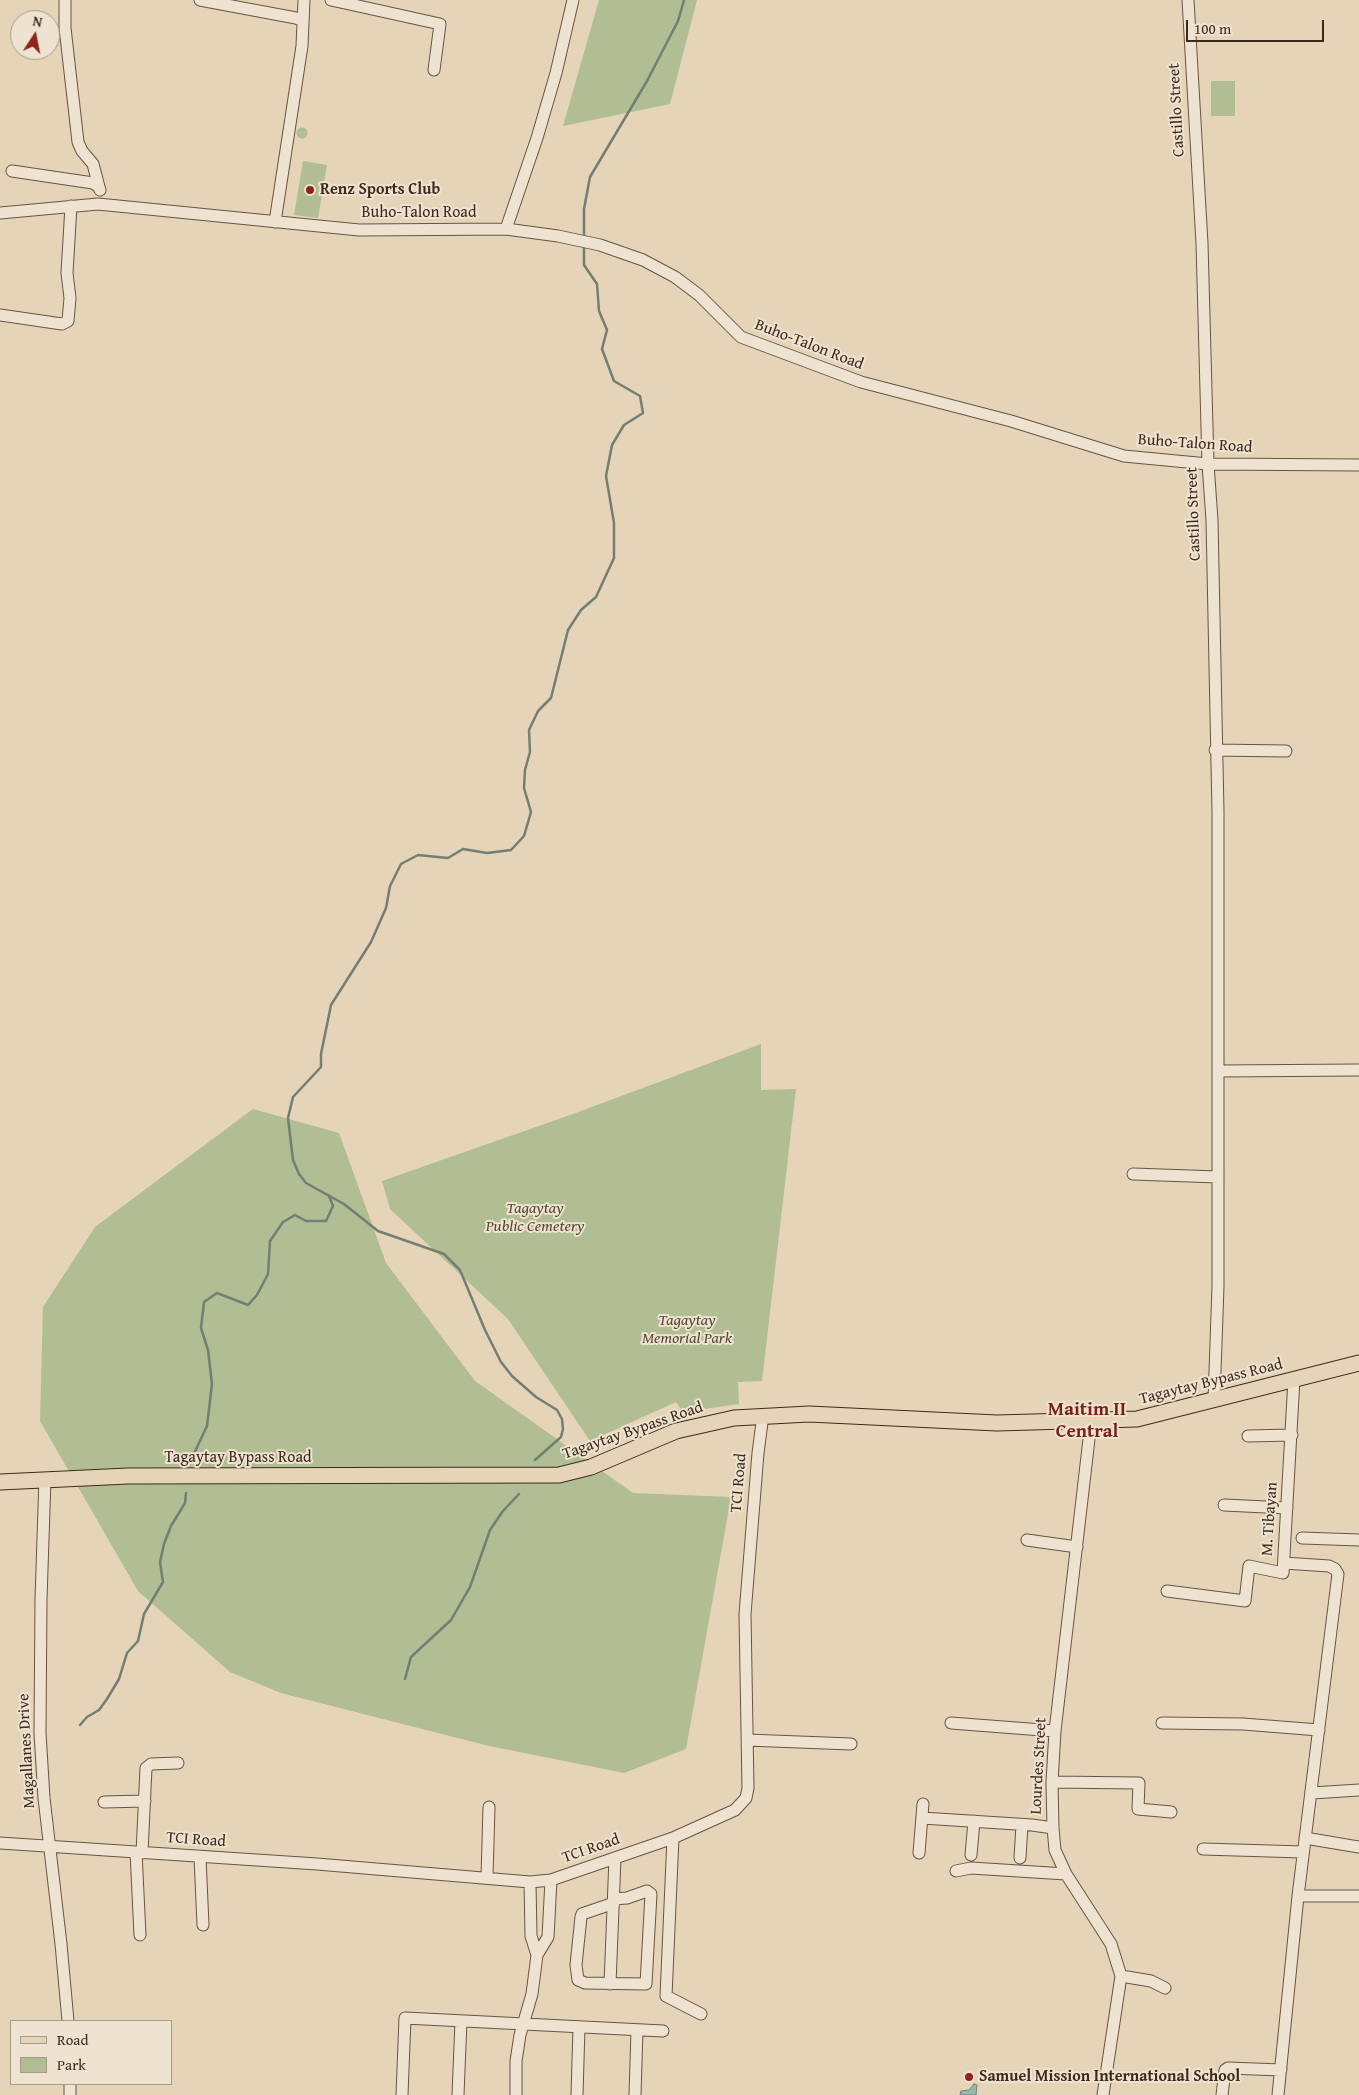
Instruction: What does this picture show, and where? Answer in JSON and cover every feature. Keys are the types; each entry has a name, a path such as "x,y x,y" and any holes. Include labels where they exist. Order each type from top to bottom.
{"main road":[{"name":"Tagaytay Bypass Road","path":"0,1482 189,1475 560,1475 591,1467 676,1431 714,1421 763,1415 809,1414 997,1423 1091,1422 1137,1419 1359,1362"}],"street":[{"path":"65,0 65,28 78,142 82,151 93,164 103,204"},
{"path":"200,0 303,21"},
{"path":"275,222 298,74 304,0"},
{"path":"331,0 440,24 434,70"},
{"path":"506,229 540,129 573,0"},
{"name":"Castillo Street","path":"1188,0 1202,243 1208,464 1212,520 1215,750 1218,812 1218,1177 1214,1400"},
{"path":"12,171 93,183 99,187"},
{"name":"Buho-Talon Road","path":"0,212 103,204 359,230 506,229 558,236 600,245 643,260 675,277 699,295 741,337 861,382 1011,421 1124,456 1208,464 1359,465"},
{"path":"0,315 62,324 68,321 70,298 67,273 71,206"},
{"path":"1215,750 1286,751"},
{"path":"1218,1071 1359,1070"},
{"path":"1133,1174 1218,1177"},
{"name":"M. Tibayan","path":"1167,1591 1245,1601 1249,1566 1283,1573 1294,1379"},
{"name":"TCI Road","path":"0,1843 530,1882 551,1880 673,1838 735,1810 746,1798 748,1788 745,1614 758,1453 763,1415"},
{"name":"Lourdes Street","path":"1091,1422 1055,1731 1052,1782 1055,1850 1066,1874 1111,1944 1121,1976 1103,2095"},
{"path":"1248,1436 1292,1435"},
{"name":"Magallanes Drive","path":"45,1479 41,1598 40,1733 44,1798 51,1847 68,2020"},
{"path":"1224,1505 1288,1508"},
{"path":"1302,1538 1359,1540"},
{"path":"1027,1540 1077,1547"},
{"path":"1278,2095 1298,1896 1338,1574 1335,1569 1329,1566 1284,1563"},
{"path":"951,1723 1055,1731"},
{"path":"1162,1724 1243,1724 1318,1730"},
{"path":"747,1740 851,1744"},
{"path":"140,1935 139,1852 145,1801 146,1768 151,1764 178,1763"},
{"path":"1052,1782 1139,1783 1138,1809 1170,1812"},
{"path":"1312,1793 1359,1790"},
{"path":"104,1802 145,1801"},
{"path":"919,1853 923,1804"},
{"path":"487,1878 489,1807"},
{"path":"922,1818 1053,1828"},
{"path":"971,1855 974,1821"},
{"path":"1020,1858 1022,1825"},
{"path":"673,1838 666,1996 701,2014"},
{"path":"1305,1838 1359,1847"},
{"path":"1203,1849 1304,1852"},
{"path":"200,1857 203,1925"},
{"path":"610,1984 615,1858"},
{"path":"956,1871 971,1868 1066,1874"},
{"path":"537,1955 548,1937 551,1880"},
{"path":"516,2095 516,2061 523,2024 532,1994 537,1955 532,1936 530,1882"},
{"path":"647,1891 651,1894 646,1984 585,1983 578,1980 576,1965 582,1914 614,1901 647,1891"},
{"path":"1298,1896 1359,1896"},
{"path":"1121,1976 1151,1980 1165,1988"},
{"path":"402,2095 405,2018 663,2031"},
{"path":"458,2095 461,2021"},
{"path":"578,2095 579,2027"},
{"path":"635,2095 637,2030"},
{"path":"1222,2095 1225,2070 1228,2068 1281,2070"}],"green space":[{"path":"599,0 697,0 670,104 563,126"},
{"path":"1211,81 1235,81 1235,116 1211,116"},
{"path":"302,127 308,133 302,139 296,133"},
{"name":"Renz Sports Club","path":"303,161 327,165 318,218 294,215"},
{"name":"Tagaytay Public Cemetery","path":"761,1044 761,1090 796,1089 762,1381 738,1382 739,1404 683,1412 676,1402 590,1441 508,1319 390,1209 382,1181 573,1114"},
{"path":"253,1109 339,1133 386,1263 475,1381 633,1493 731,1497 686,1749 624,1773 489,1746 281,1693 230,1672 138,1591 40,1421 43,1307 95,1227"}],"water":[{"path":"974,2084 977,2085 976,2095 960,2095 961,2091 969,2090"}],"waterway":[{"path":"584,239 584,209 590,177 647,81 678,21 684,0"},
{"path":"535,1460 561,1437 563,1429 562,1419 557,1410 536,1397 512,1376 501,1362 485,1330 460,1270 444,1254 378,1231 344,1204 306,1183 299,1174 293,1160 288,1118 293,1097 321,1067 321,1054 331,1005 371,942 386,908 390,886 401,864 418,855 448,858 463,849 487,853 511,850 524,836 531,812 524,788 525,770 530,752 529,730 538,711 551,698 568,630 581,610 596,597 614,558 614,523 606,476 612,445 624,425 643,413 640,396 614,381 602,349 607,330 599,311 597,284 584,265 584,244"},
{"path":"191,1460 207,1426 212,1384 208,1350 201,1328 204,1302 217,1293 248,1305 257,1295 268,1274 270,1241 283,1222 295,1215 306,1221 326,1221 333,1206 329,1196"},
{"path":"80,1725 87,1717 99,1710 107,1699 119,1679 127,1653 138,1641 144,1614 163,1582 160,1562 164,1544 171,1526 185,1503 186,1493"},
{"path":"405,1679 411,1657 451,1620 470,1587 490,1530 503,1511 519,1494"}],"place":[{"name":"Renz Sports Club","path":"310,190"},
{"name":"Samuel Mission International School","path":"969,2077"}],"district":[{"name":"Maitim II Central","path":"1087,1421"}],"park label":[{"name":"Tagaytay Memorial Park","path":"687,1330"}]}
